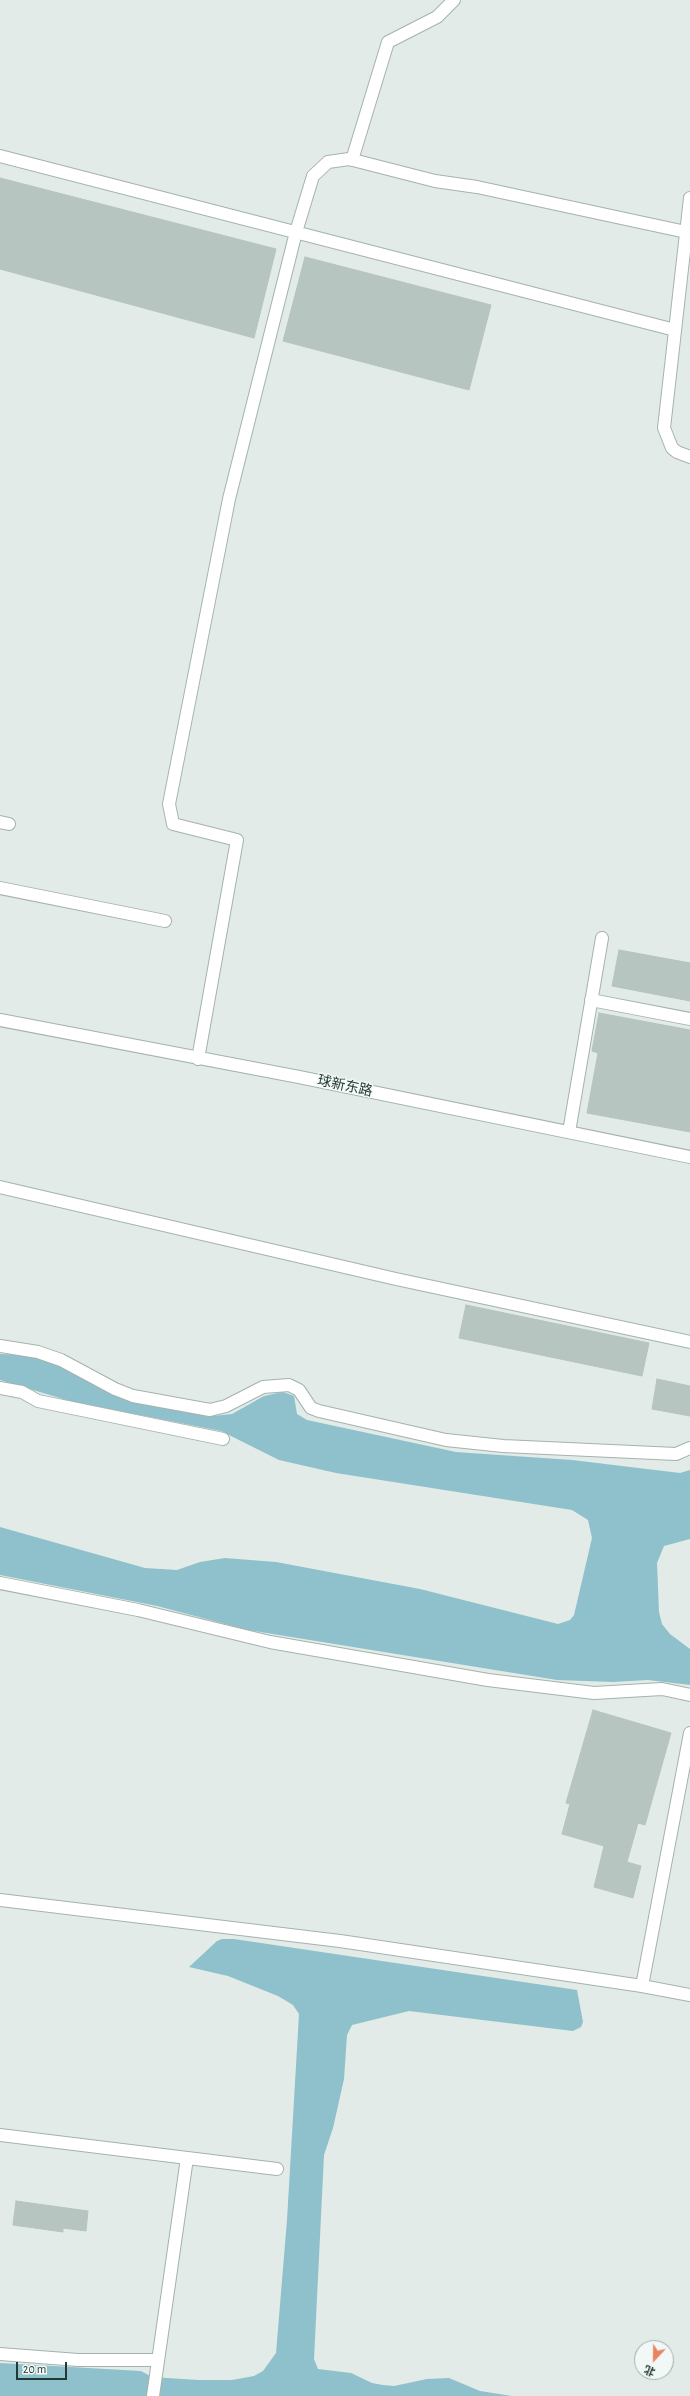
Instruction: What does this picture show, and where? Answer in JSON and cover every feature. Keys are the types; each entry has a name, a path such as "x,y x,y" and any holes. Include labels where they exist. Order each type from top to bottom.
{"street":[{"path":"352,160 388,42 437,17 454,0"},
{"path":"0,156 675,330"},
{"path":"198,1059 236,840 173,824 169,804 229,499 296,232 313,176 317,170 328,162 352,160 435,181 477,188 686,232"},
{"path":"690,198 664,428 672,448 683,456 690,457"},
{"path":"0,888 165,921"},
{"path":"569,1132 602,938"},
{"path":"591,1000 690,1019"},
{"name":"球新东路","path":"0,1020 198,1059 299,1077 690,1156"},
{"path":"0,1187 396,1279 690,1342"},
{"path":"0,1346 38,1352 61,1360 115,1389 133,1396 210,1410 226,1406 263,1387 289,1385 299,1390 311,1408 319,1411 446,1440 503,1446 676,1454 690,1448"},
{"path":"0,1388 22,1392 38,1401 223,1439"},
{"path":"0,1583 138,1610 270,1642 488,1680 594,1693 662,1689 690,1695"},
{"path":"642,1986 690,1733"},
{"path":"0,1900 340,1941 642,1986 690,1995"},
{"path":"0,2134 277,2169"},
{"path":"152,2396 187,2158"},
{"path":"0,2354 78,2360 158,2360"}],"water":[{"path":"0,1354 23,1355 60,1363 108,1391 131,1402 213,1416 232,1414 264,1396 283,1392 294,1396 297,1414 307,1420 456,1452 572,1460 680,1473 690,1470 690,1539 664,1546 657,1563 659,1612 662,1624 670,1634 690,1649 690,1685 648,1680 613,1682 557,1680 248,1630 157,1606 0,1575 0,1527 145,1568 177,1570 200,1562 225,1558 276,1562 420,1589 558,1624 570,1620 574,1615 592,1538 588,1520 572,1510 336,1473 279,1460 221,1431 73,1402 0,1380"},
{"path":"222,1939 234,1939 577,1990 583,2022 581,2027 573,2031 409,2011 352,2025 347,2035 344,2079 333,2128 324,2155 314,2359 318,2369 351,2373 372,2383 394,2386 427,2379 449,2378 480,2391 512,2396 0,2396 0,2363 141,2371 152,2377 198,2380 232,2380 254,2376 263,2371 276,2353 287,2220 299,2014 293,2005 278,1996 228,1976 189,1967 217,1941"}],"building":[{"path":"0,178 276,249 254,338 0,269"},
{"path":"305,257 491,305 469,390 283,341"},
{"path":"619,950 690,963 690,1001 612,986"},
{"path":"599,1013 690,1030 690,1132 587,1113 598,1053 592,1051"},
{"path":"466,1305 649,1343 642,1376 459,1338"},
{"path":"657,1379 690,1386 690,1416 652,1409"},
{"path":"593,1710 671,1733 645,1825 638,1823 627,1862 641,1866 633,1898 594,1887 604,1846 562,1834 570,1804 566,1803"},
{"path":"16,2201 88,2211 86,2231 63,2228 63,2232 13,2225"}]}
